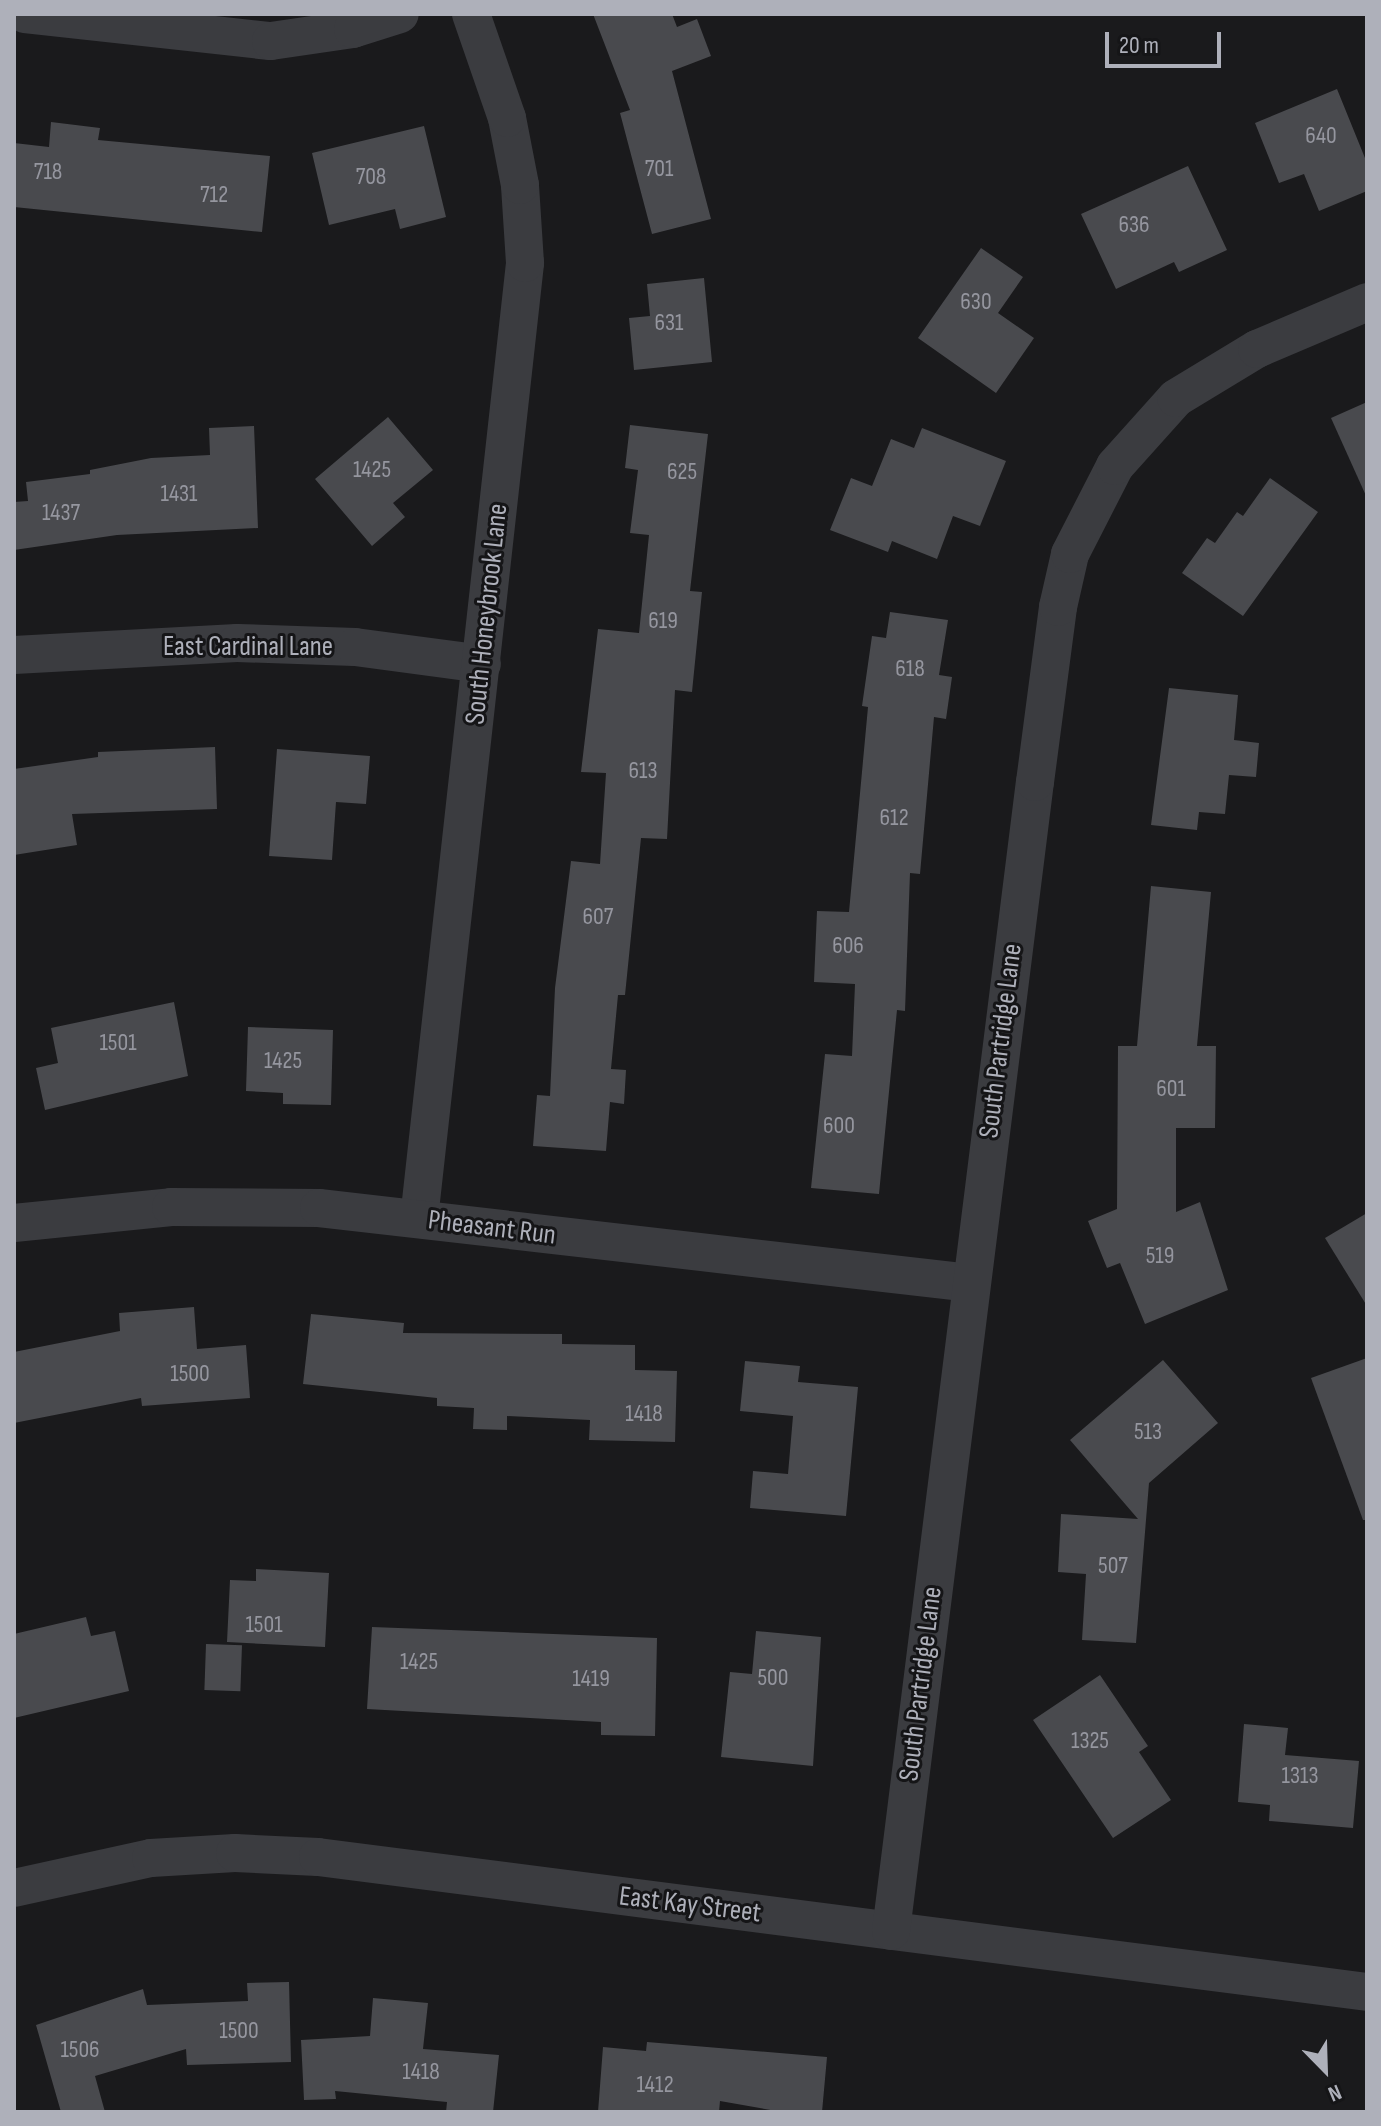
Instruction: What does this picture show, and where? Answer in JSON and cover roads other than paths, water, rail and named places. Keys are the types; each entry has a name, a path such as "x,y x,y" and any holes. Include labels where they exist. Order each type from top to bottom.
{"street":[{"path":"25,14 241,41 353,29 400,14"},
{"name":"South Honeybrook Lane","path":"419,1219 525,263 520,185 507,118 471,14"},
{"name":"South Partridge Lane","path":"891,1931 970,1283 1058,607 1070,554 1115,466 1176,398 1257,349 1367,302"},
{"name":"East Cardinal Lane","path":"14,655 237,643 355,647 482,664"},
{"name":"Pheasant Run","path":"14,1223 99,1212 245,1206 419,1219 970,1283"},
{"name":"East Kay Street","path":"14,1888 151,1858 235,1853 318,1857 1367,1992"}]}
